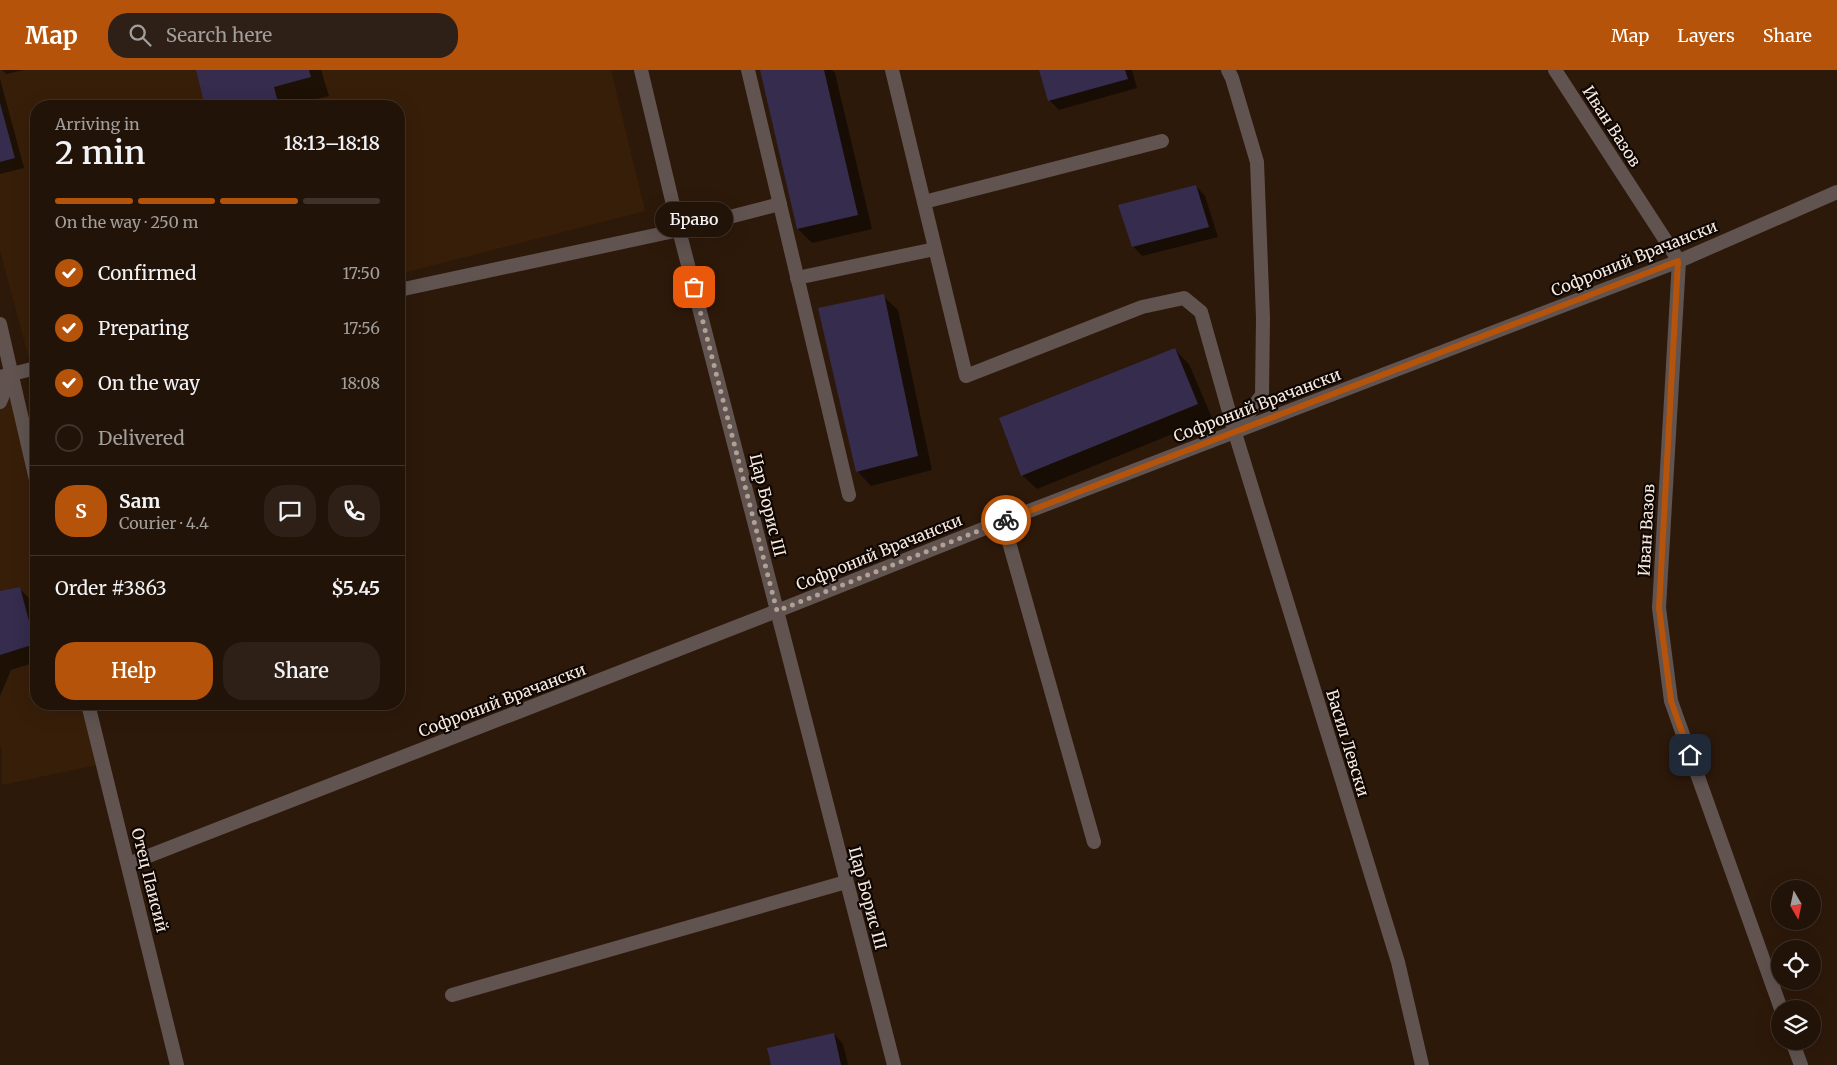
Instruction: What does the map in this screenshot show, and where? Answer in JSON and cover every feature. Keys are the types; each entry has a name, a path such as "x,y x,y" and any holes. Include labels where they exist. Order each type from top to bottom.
{"street":[{"name":"Цар Борис III","path":"641,70 679,230 894,1065"},
{"path":"748,70 848,495"},
{"path":"797,278 935,248 892,70"},
{"path":"1228,70 1257,162 1264,318 1262,395 1235,433"},
{"name":"Иван Вазов","path":"1555,70 1678,261 1659,608 1671,701 1778,1000"},
{"path":"924,202 1162,141"},
{"name":"Софроний Врачански","path":"128,864 1003,521 1678,261 1837,192"},
{"path":"405,289 679,230 780,204"},
{"name":"Васил Левски","path":"935,248 966,376 1142,307 1184,298 1201,312 1235,433 1398,962 1422,1065"},
{"path":"0,324 6,375 30,459"},
{"path":"6,375 30,369"},
{"path":"0,402 6,375"},
{"path":"1003,521 1094,842"},
{"name":"Отец Паисий","path":"90,710 177,1065"},
{"path":"452,995 846,882"},
{"path":"1795,1050 1801,1065"}],"shaded area":[{"path":"0,70 611,70 645,211 405,272 405,100 30,100 30,363 0,250"},
{"path":"12,373 30,453 30,710 89,710 102,764 2,785 2,748 0,747 0,406"}],"building":[{"path":"196,70 309,70 311,77 274,87 277,100 204,100"},
{"path":"760,70 824,70 858,215 797,229"},
{"path":"1039,70 1125,70 1128,79 1048,101"},
{"path":"0,103 15,158 0,162"},
{"path":"1196,185 1209,227 1132,247 1118,205"},
{"path":"884,294 918,456 856,472 818,308"},
{"path":"1175,348 1198,404 1021,476 999,418"},
{"path":"20,587 30,625 30,646 0,655 0,591"},
{"path":"834,1033 841,1065 771,1065 767,1048"}],"way so far":[{"path":"694,287 777,611 1006,520"}],"place":[{"name":"Браво","path":"694,287"}],"route":[{"path":"1006,520 1678,261 1659,608 1671,701 1690,755"}]}
